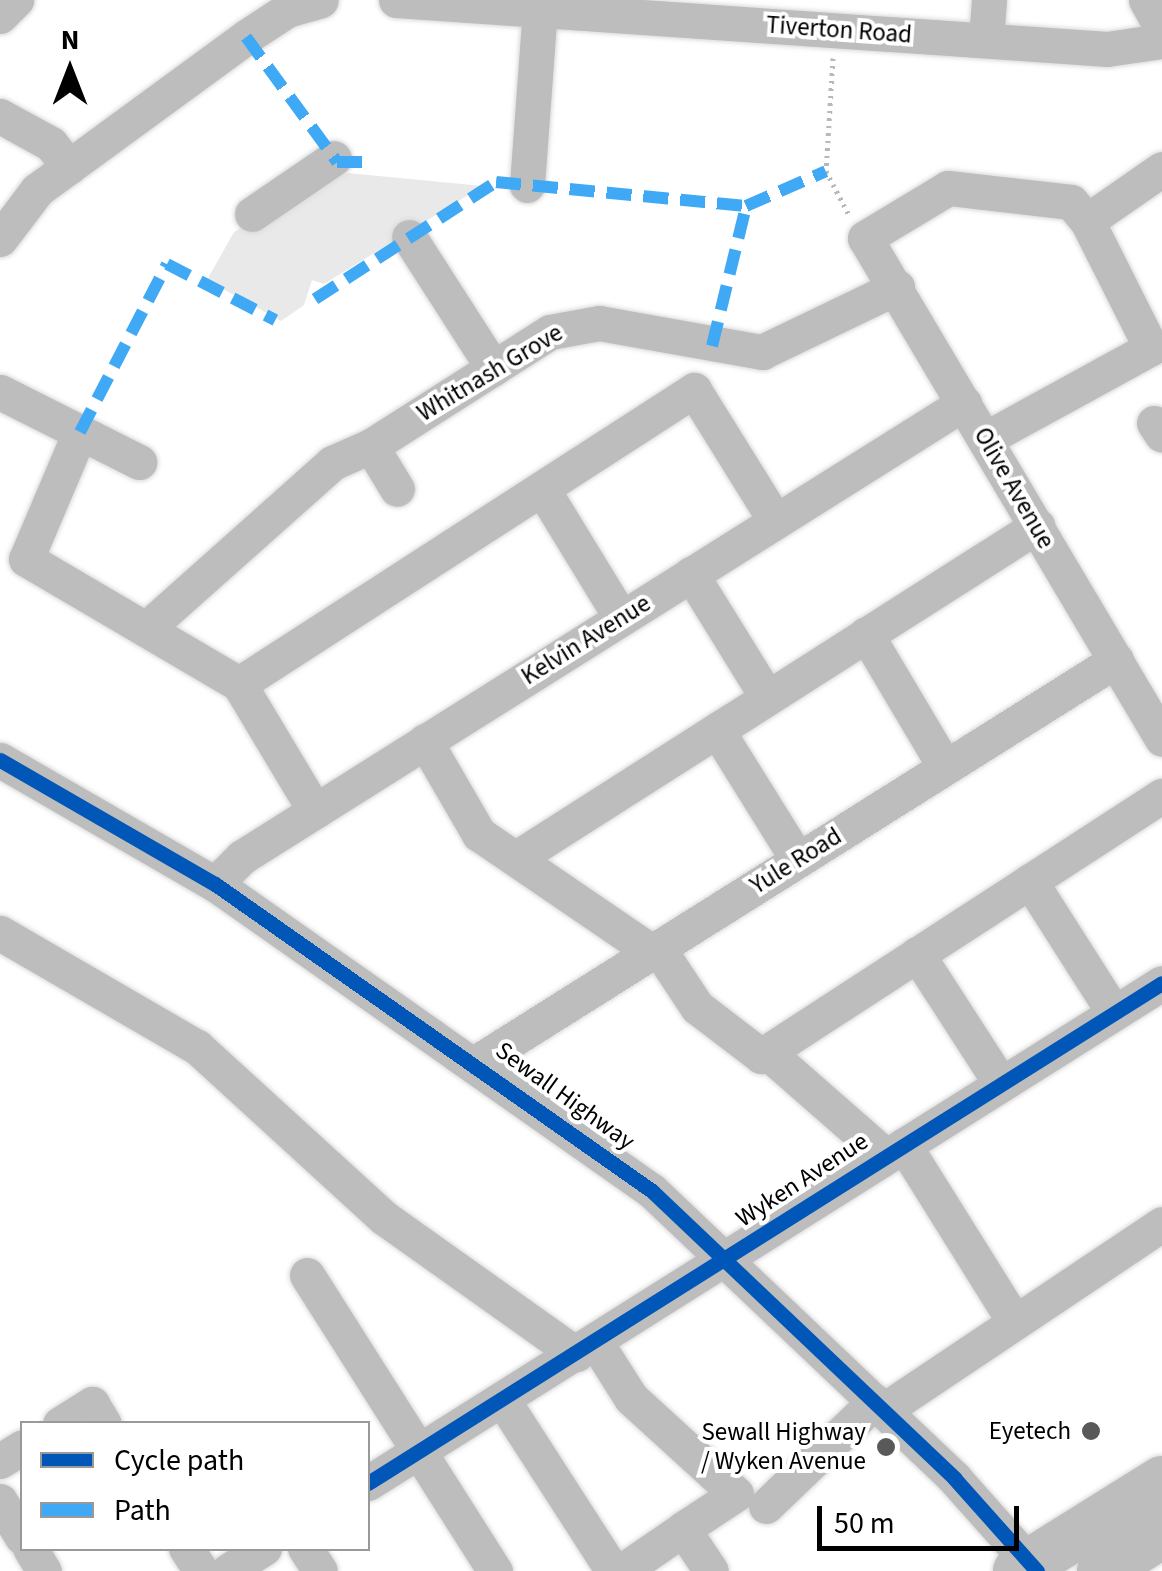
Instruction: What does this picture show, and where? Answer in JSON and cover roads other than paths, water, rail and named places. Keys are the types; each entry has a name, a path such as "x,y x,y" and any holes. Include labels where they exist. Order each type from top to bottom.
{"highway":[{"path":"1028,1568 1162,1482"},
{"path":"1102,1571 1162,1534"}],"street":[{"path":"0,16 16,0"},
{"path":"0,240 12,217 70,167 286,10 321,0"},
{"name":"Tiverton Road","path":"396,0 540,10 736,12 835,30 1107,48 1162,41"},
{"path":"986,40 989,0"},
{"path":"1146,0 1162,29"},
{"path":"527,185 540,10"},
{"path":"0,116 51,144 70,167"},
{"path":"252,214 334,158"},
{"path":"986,438 1151,348 1087,221 1162,169"},
{"name":"Olive Avenue","path":"1087,221 1071,202 948,188 865,238 1162,740"},
{"path":"409,237 493,368"},
{"name":"Whitnash Grove","path":"146,629 332,463 372,446 550,332 579,323 702,344 774,350 897,287"},
{"path":"702,344 694,390 775,520"},
{"path":"239,684 694,390"},
{"path":"0,392 139,462"},
{"name":"Kelvin Avenue","path":"215,884 242,857 964,403"},
{"path":"80,432 26,559 239,684 315,811"},
{"path":"372,446 397,489"},
{"path":"543,490 621,618"},
{"path":"518,857 1037,526"},
{"path":"691,574 768,697"},
{"path":"866,634 945,767"},
{"name":"Yule Road","path":"477,1062 1116,660"},
{"path":"716,730 798,860"},
{"path":"425,742 479,834 655,950 697,1007 761,1056 1162,796"},
{"name":"Sewall Highway","path":"0,760 215,884 477,1062 652,1191 728,1257 880,1406 1028,1568"},
{"path":"1030,880 1114,1013"},
{"path":"0,933 197,1047 383,1217 585,1348 630,1398 736,1494 622,1571"},
{"path":"918,954 1000,1084"},
{"name":"Wyken Avenue","path":"370,1482 1162,982"},
{"path":"767,1052 895,1150 1014,1321"},
{"path":"766,1506 880,1406 1162,1224"},
{"path":"307,1275 495,1571"},
{"path":"502,1399 613,1571"},
{"path":"65,1421 92,1404 102,1421"},
{"path":"0,1501 20,1534"},
{"path":"684,1529 712,1571"},
{"path":"228,1571 259,1551"}],"place":[{"name":"Eyetech","path":"1091,1431"},
{"name":"Sewall Highway / Wyken Avenue","path":"886,1447"}]}
